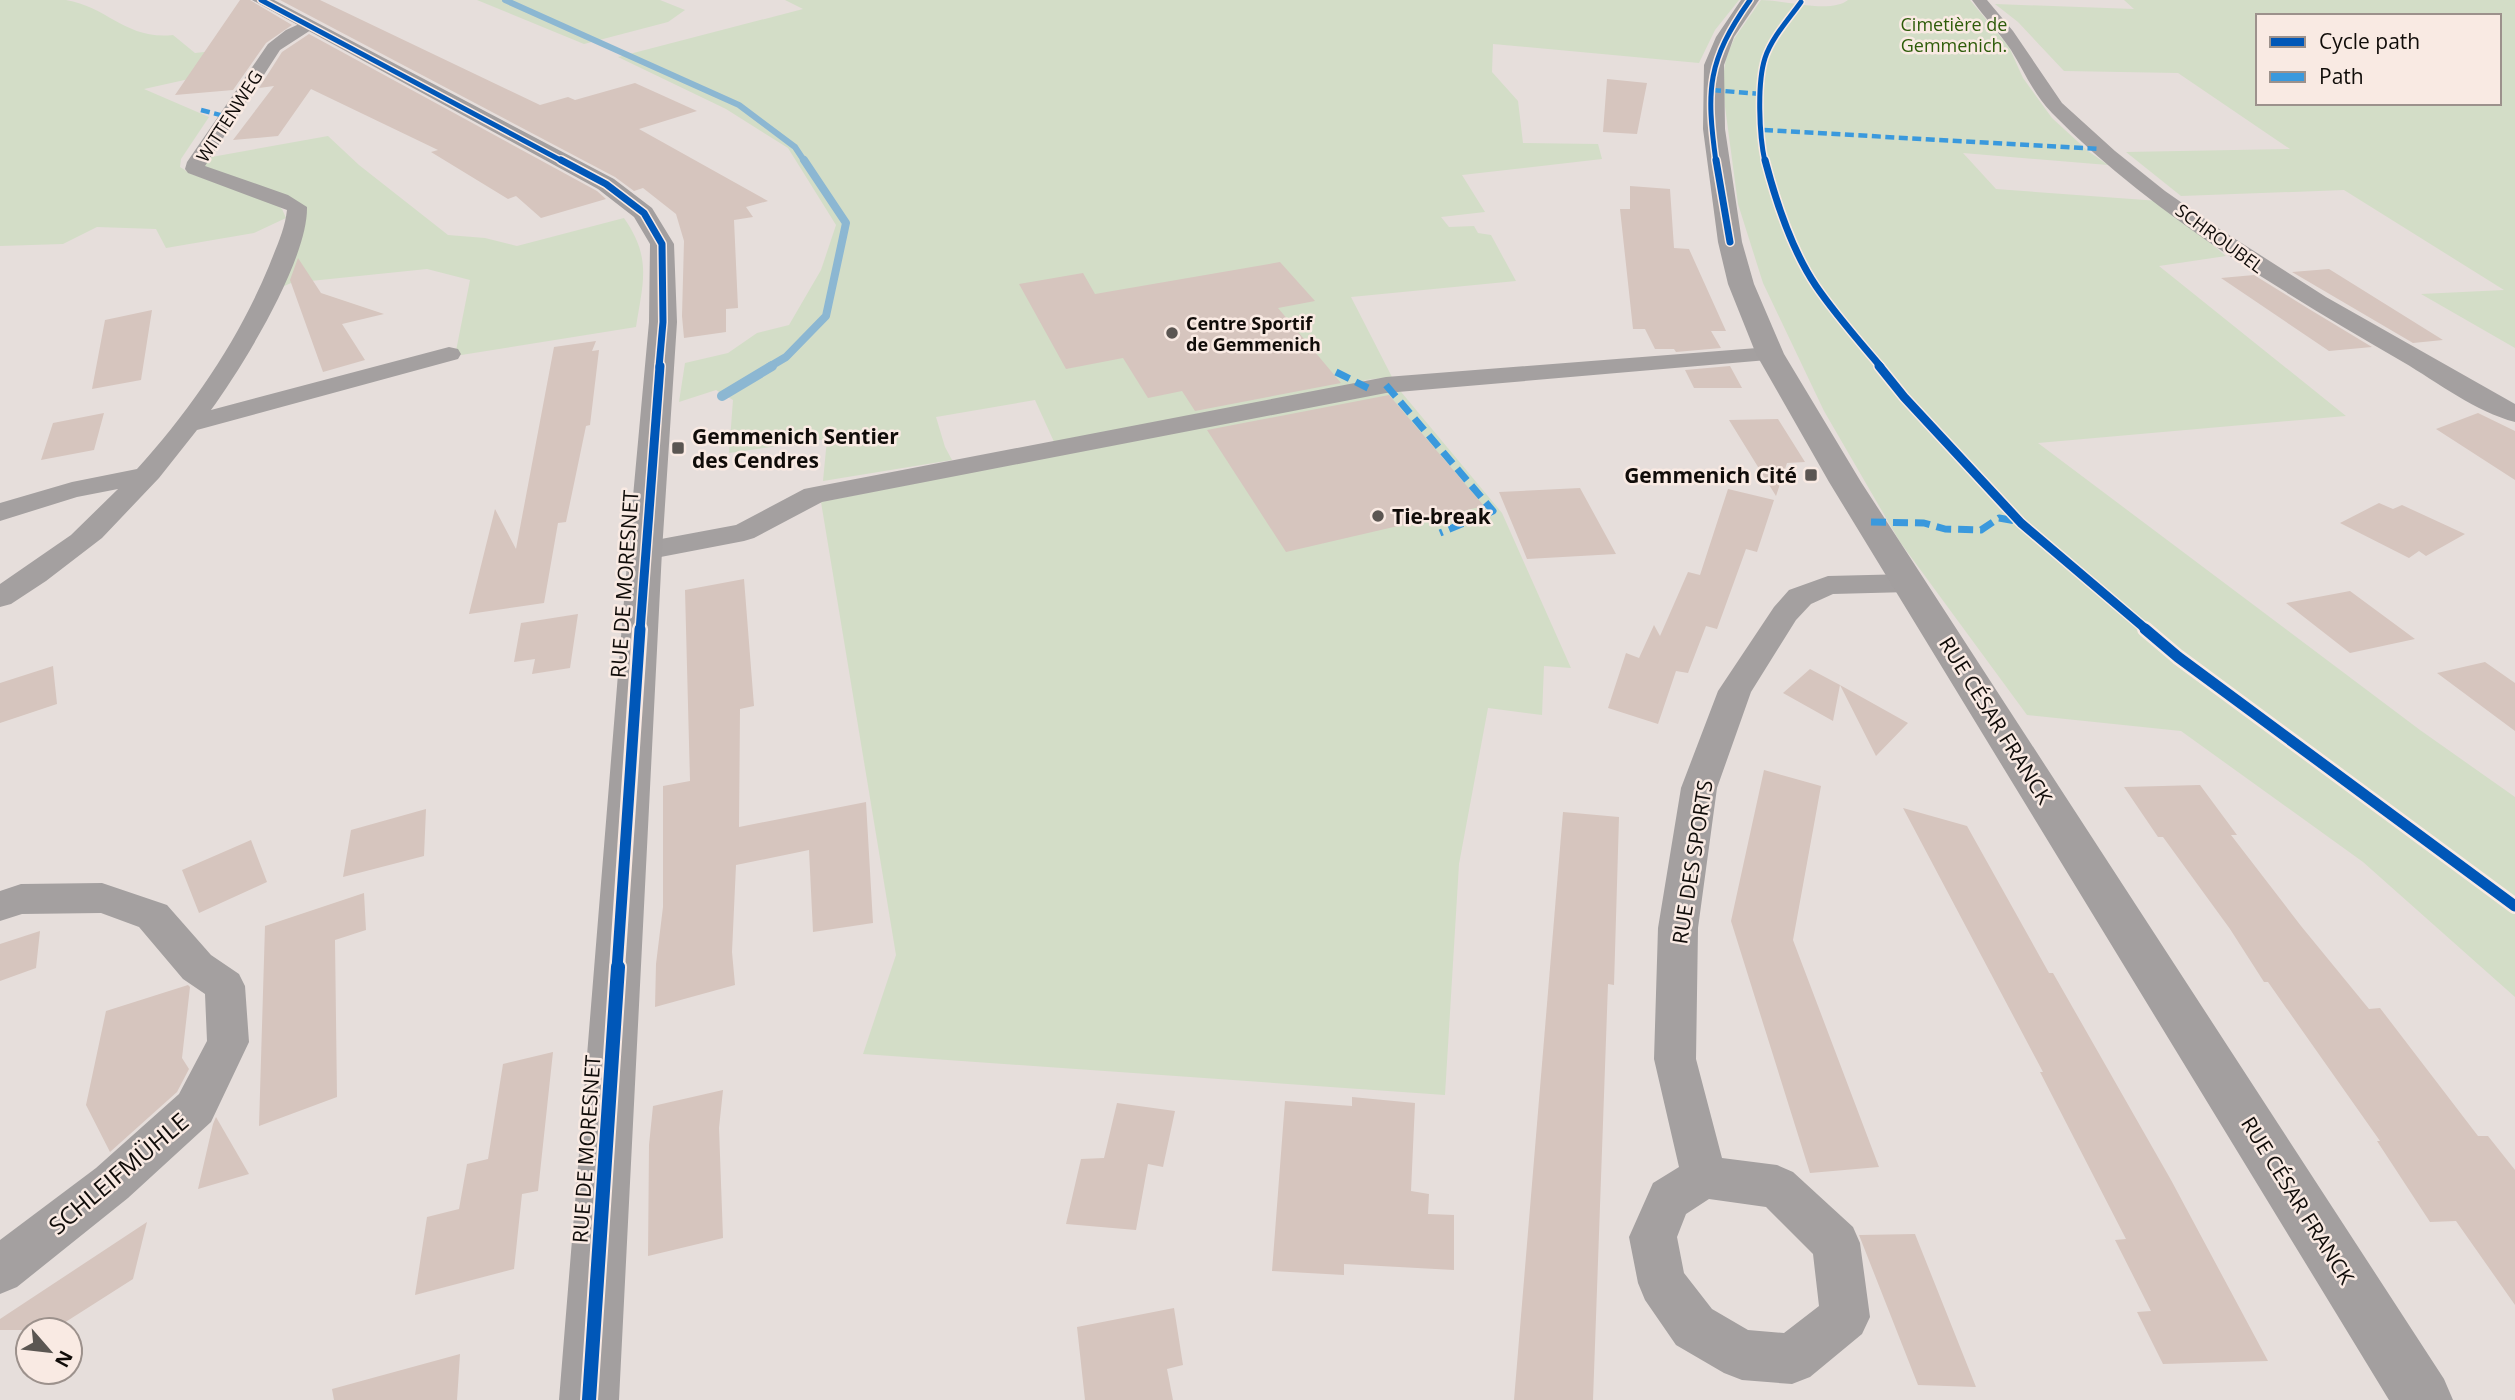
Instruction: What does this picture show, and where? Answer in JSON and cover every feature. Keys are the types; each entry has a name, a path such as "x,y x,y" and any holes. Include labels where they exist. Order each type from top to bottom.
{"street":[{"name":"RUE DE MORESNET","path":"261,0 606,184 644,213 662,244 663,322 645,551 589,1400"},
{"name":"RUE CÉSAR FRANCK","path":"1750,0 1725,37 1714,65 1714,130 1730,242 1741,284 1770,354 1803,414 2423,1400"},
{"name":"SCHROUBEL","path":"1979,0 1997,18 2056,108 2099,149 2241,256 2335,313 2515,414"},
{"name":"WITTENWEG","path":"0,597 90,534 145,476 187,425 258,316 298,216 297,207 195,169 201,152 274,47 292,33 308,26"},
{"path":"187,425 449,354"},
{"path":"645,551 744,532 814,495 1386,385 1770,354"},
{"path":"0,512 72,490 145,476"},
{"name":"RUE DES SPORTS","path":"1704,1177 1675,1059 1678,928 1699,788 1735,691 1785,614 1800,597 1828,585 1909,583"},
{"name":"SCHLEIFMÜHLE","path":"0,906 21,899 102,898 153,916 197,967 225,986 228,1042 195,1108 112,1183 0,1270"}],"green space":[{"path":"0,0 66,0 81,4 142,33 173,35 195,53 251,47 189,79 144,89 209,117 181,159 180,167 191,174 271,201 282,209 286,218 254,233 166,248 156,229 97,227 63,244 0,246"},
{"path":"477,0 660,0 685,10 668,22 584,44"},
{"path":"785,0 1739,0 1715,30 1699,63 1493,44 1492,72 1518,101 1523,143 1598,144 1602,159 1462,175 1485,212 1441,217 1449,227 1474,226 1478,233 1491,235 1516,281 1351,297 1392,377 1365,380 1355,387 1055,444 1035,400 936,417 952,460 823,481 827,439 729,453 733,400 716,390 679,402 685,363 728,353 757,333 789,325 821,270 836,225 788,148 726,109 618,57 803,9"},
{"name":"Cimetière de Gemmenich.","path":"1761,0 1830,6 1848,0 1970,0 2009,47 2023,78 2052,118 2088,151 2108,165 1963,153 1996,189 2159,201 2226,256 2159,266 2346,416 2038,443 2420,730 2515,797 2515,997 2363,862 2181,731 2027,715 1900,542 1824,411 1763,283 1738,204 1722,84 1726,58 1734,39"},
{"path":"2124,0 2515,0 2515,348 2421,294 2504,290 2344,190 2181,196 2126,152 2290,149 2178,73 2064,71 2018,22 1995,4 2134,9"},
{"path":"328,136 359,165 448,235 485,238 517,246 624,218 633,232 642,258 643,283 636,327 455,356 470,280 427,269 291,283 282,287 298,203 201,166 206,158"},
{"path":"1397,387 1502,513 1571,668 1544,666 1542,715 1488,708 1459,864 1445,1095 863,1054 896,955 821,502"}],"building":[{"path":"240,0 250,0 292,25 266,43 233,90 175,95"},
{"path":"280,0 320,0 540,105 568,97 575,100 635,83 697,111 639,129 768,201 746,207 753,217 734,220 738,308 726,309 726,332 684,338 684,241 676,214 643,188 634,191 615,177"},
{"path":"309,34 597,191 606,199 541,218 516,196 508,199 431,152 438,150 311,89 278,136 233,140 274,86 259,88 282,52"},
{"path":"1607,79 1647,83 1637,134 1603,132"},
{"path":"1630,186 1670,189 1674,248 1689,249 1726,331 1711,331 1721,348 1676,352 1674,349 1655,349 1645,329 1633,329 1620,209 1630,209"},
{"path":"298,258 321,293 384,314 342,324 365,360 323,372 290,280"},
{"name":"Centre Sportif de Gemmenich","path":"1280,262 1315,301 1278,308 1341,383 1195,411 1182,391 1148,398 1123,358 1066,369 1019,284 1083,273 1095,294"},
{"path":"2329,269 2443,340 2413,343 2292,272"},
{"path":"2254,275 2372,347 2329,351 2221,278"},
{"path":"152,310 141,380 92,389 105,320"},
{"path":"596,341 592,351 599,350 590,425 586,426 566,522 558,523 544,603 469,614 495,509 516,549 554,347"},
{"path":"1730,366 1742,388 1694,388 1685,370"},
{"path":"1389,395 1484,506 1286,552 1207,430"},
{"path":"104,413 94,450 41,460 53,423"},
{"path":"2478,413 2515,431 2515,480 2436,429"},
{"path":"1778,419 1805,462 1787,463 1776,496 1729,420"},
{"path":"1580,488 1616,554 1527,559 1499,492"},
{"path":"1728,489 1774,500 1757,552 1746,549 1717,629 1706,626 1688,673 1676,671 1658,724 1608,708 1626,653 1639,658 1654,625 1660,636 1688,572 1700,575"},
{"path":"2379,503 2393,509 2402,505 2465,534 2426,556 2419,551 2409,558 2340,523"},
{"path":"744,579 754,706 740,709 739,827 866,802 873,923 813,932 809,850 736,865 732,952 735,985 655,1007 656,964 663,907 663,786 690,781 685,590"},
{"path":"2350,591 2415,639 2350,653 2286,603"},
{"path":"578,614 570,668 532,674 535,659 514,662 521,623"},
{"path":"2485,662 2515,683 2515,731 2437,673"},
{"path":"53,666 57,704 0,723 0,683"},
{"path":"1810,669 1840,685 1833,721 1783,693"},
{"path":"1840,685 1908,723 1876,756"},
{"path":"1764,770 1821,786 1793,940 1879,1167 1810,1173 1731,921"},
{"path":"2200,785 2237,835 2231,835 2301,926 2369,1009 2380,1008 2478,1136 2488,1136 2515,1170 2515,1305 2456,1221 2430,1222 2377,1141 2380,1141 2268,982 2264,982 2230,929 2163,837 2158,837 2124,787"},
{"path":"1903,808 1967,826 2049,973 2053,973 2171,1180 2268,1361 2163,1364 2137,1312 2151,1311 2115,1240 2126,1239 2040,1072 2043,1072"},
{"path":"426,809 424,856 343,877 351,830"},
{"path":"1563,812 1619,817 1614,985 1608,984 1593,1400 1514,1400"},
{"path":"251,840 267,882 199,913 182,870"},
{"path":"364,893 366,930 335,940 337,1097 259,1126 265,926"},
{"path":"40,931 36,968 0,981 0,944"},
{"path":"188,985 190,987 182,1058 189,1069 177,1092 110,1152 86,1105 106,1011"},
{"path":"553,1052 538,1191 522,1194 514,1269 415,1295 427,1217 459,1209 467,1164 488,1159 503,1064"},
{"path":"723,1090 719,1128 723,1238 648,1256 649,1145 653,1106"},
{"path":"1352,1097 1415,1103 1411,1191 1429,1194 1428,1214 1454,1215 1454,1270 1344,1264 1344,1275 1272,1271 1285,1101 1352,1106"},
{"path":"1117,1103 1175,1111 1163,1167 1148,1164 1136,1230 1066,1224 1081,1159 1104,1158"},
{"path":"216,1117 249,1174 198,1189 213,1124"},
{"path":"147,1222 133,1279 75,1316 14,1316 14,1330 0,1330 0,1319"},
{"path":"1915,1234 1976,1387 1918,1385 1859,1235"},
{"path":"1174,1308 1183,1365 1167,1369 1173,1400 1085,1400 1077,1327"},
{"path":"460,1354 457,1400 334,1400 332,1389"}],"waterway":[{"path":"505,0 739,105 795,147 805,162"},
{"path":"769,367 786,357 826,316 846,223 804,160"},
{"path":"722,396 772,366"}],"marked path":[{"path":"1712,90 1760,94"},
{"path":"201,110 228,117"},
{"path":"1764,130 2099,149"},
{"path":"1336,372 1368,388"},
{"path":"1386,385 1493,511 1440,533"},
{"path":"1871,522 1924,523 1945,529 1981,530 1999,518 2016,521"}],"cycle path":[{"path":"261,0 606,184 644,213 662,244 663,322 645,551 589,1400"},
{"path":"1730,242 1715,153 1711,84 1720,48 1750,0"},
{"path":"1801,2 1776,37 1765,58 1760,94 1764,157 1773,190 1799,255 1816,286 1904,397 2021,523 2178,657 2515,906"}],"place":[{"name":"Centre Sportif de Gemmenich","path":"1172,333"},
{"name":"Gemmenich Sentier des Cendres","path":"678,448"},
{"name":"Gemmenich Cité","path":"1811,475"},
{"name":"Tie-break","path":"1378,516"}]}
